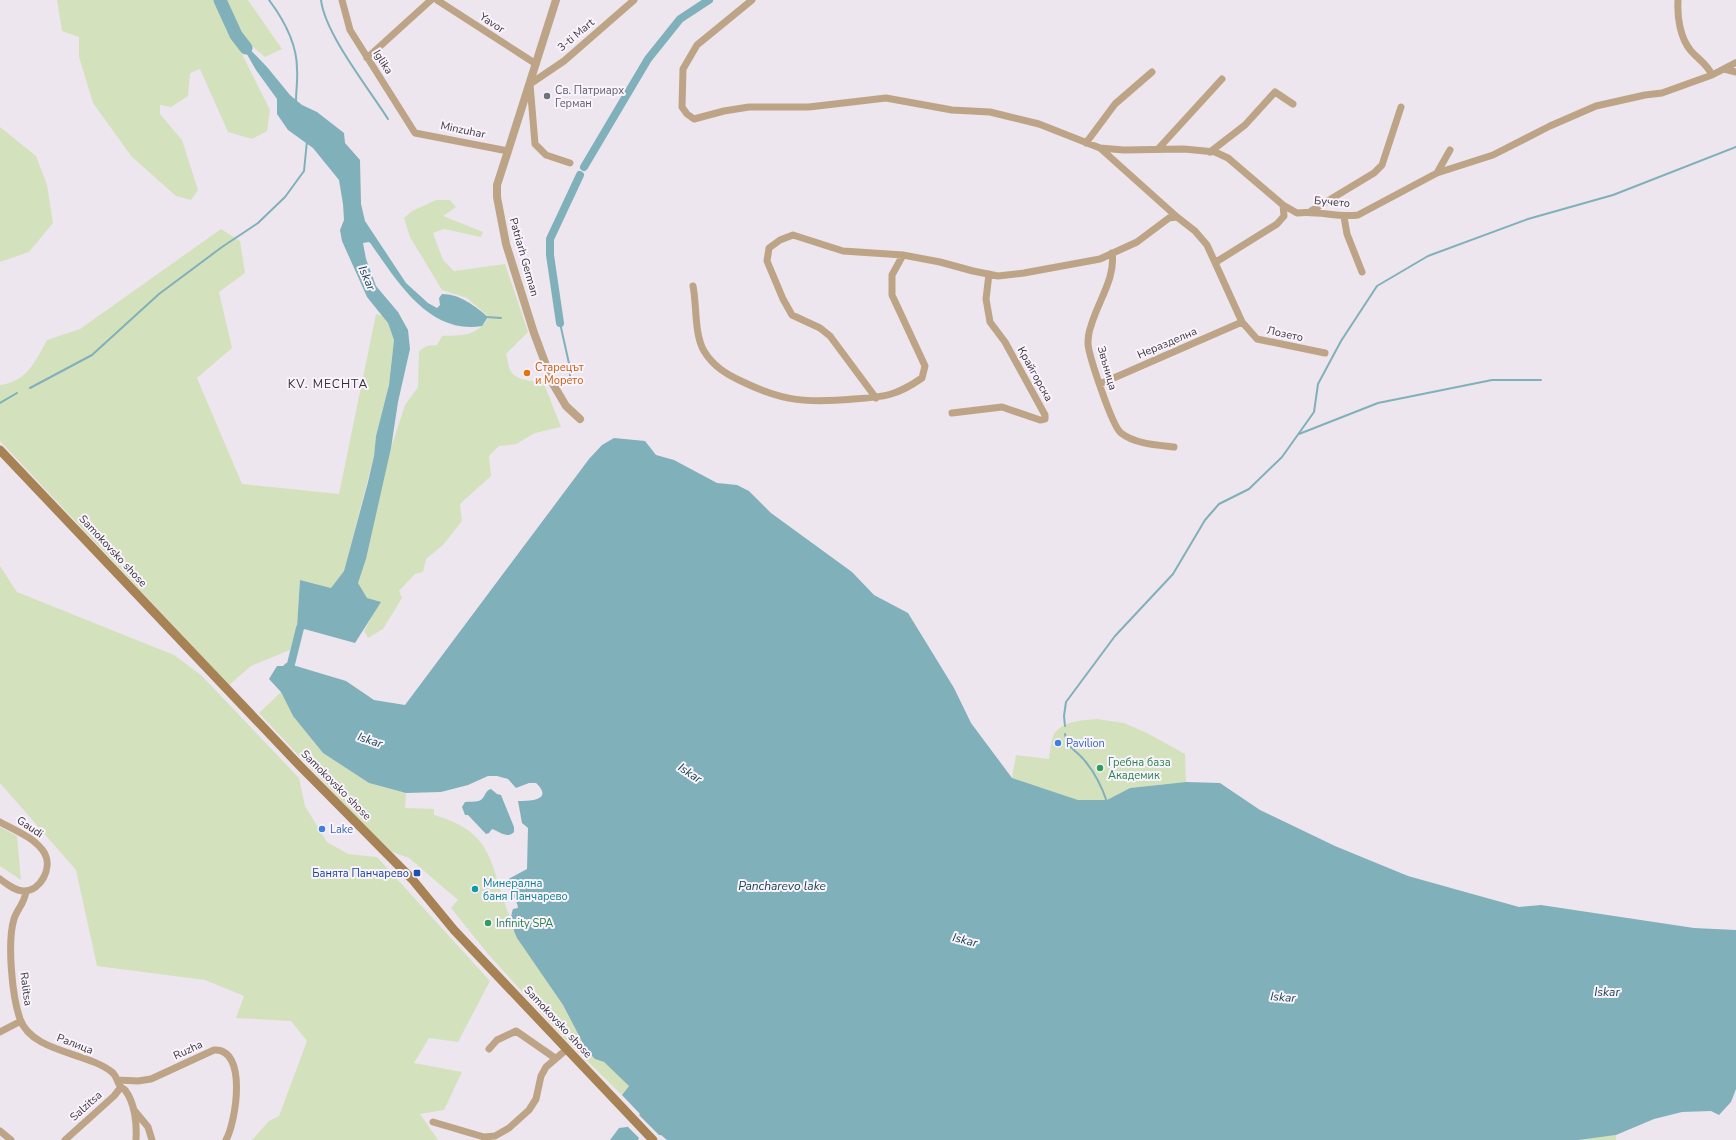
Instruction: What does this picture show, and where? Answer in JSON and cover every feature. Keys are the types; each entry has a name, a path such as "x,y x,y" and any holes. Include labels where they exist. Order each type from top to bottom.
{"main road":[{"name":"Samokovsko shose","path":"0,450 300,766 412,879 454,930 652,1140"}],"street":[{"path":"367,58 431,0"},
{"name":"Yavor","path":"437,0 536,64"},
{"name":"Patriarh German","path":"556,0 508,151 498,185 497,197 506,244 534,333 553,384 566,406 580,420"},
{"name":"3-ti Mart","path":"530,84 564,61 634,0"},
{"path":"752,0 697,44 684,68 682,107 687,114 694,119 724,111 748,107 771,106 809,108 886,98 929,107 990,112 1016,117 1100,148"},
{"path":"1678,0 1680,28 1690,51 1707,65 1712,75"},
{"name":"Iglika","path":"342,1 350,30 414,132"},
{"name":"Бучето","path":"1100,148 1184,149 1210,152 1228,158 1283,205 1297,214 1311,211 1344,217 1358,215 1437,173 1493,155 1550,126 1596,106 1645,95 1662,93 1712,75 1735,63"},
{"path":"1724,69 1736,72"},
{"path":"1086,143 1114,104 1152,72"},
{"path":"1158,149 1222,79"},
{"path":"530,84 536,144 546,155 570,163"},
{"path":"1210,152 1245,125 1275,92 1293,104"},
{"path":"1311,211 1374,173 1382,165 1401,107"},
{"name":"Minzuhar","path":"414,132 508,151"},
{"name":"Лозето","path":"1100,148 1177,217 1195,231 1207,245 1242,322 1257,339 1325,353"},
{"path":"1437,173 1450,150"},
{"path":"1216,262 1277,224 1284,216 1283,205"},
{"path":"876,398 830,336 820,328 792,315 783,299 767,262 769,248 780,240 792,235 843,251 903,255 998,276 1031,272 1100,259 1137,242 1169,218 1177,217"},
{"path":"1344,217 1347,234 1362,272"},
{"name":"Звъница","path":"1112,254 1114,262 1103,296 1090,326 1088,346 1107,410 1120,433 1145,443 1174,448"},
{"path":"693,286 697,305 696,318 703,350 713,365 730,376 771,395 797,401 831,402 876,398 904,390 922,378 925,366 892,295 892,275 903,255"},
{"name":"Крайгорска","path":"952,413 1002,407 1040,420 1045,419 1045,415 1005,342 990,322 986,298 989,274"},
{"name":"Неразделна","path":"1100,384 1242,322"},
{"name":"Gaudi","path":"0,822 21,833 40,847 45,854 48,864 42,881 26,892"},
{"path":"0,879 19,891 26,892"},
{"name":"Ralitsa","path":"21,1020 12,975 12,929 14,918 25,899 26,892"},
{"path":"0,1032 21,1020"},
{"name":"Ралица","path":"21,1020 31,1034 38,1040 108,1070 119,1083"},
{"path":"489,1049 497,1040 516,1031 555,1058"},
{"path":"433,1122 484,1137 495,1136 509,1128 529,1110 536,1099 541,1076 546,1067 567,1049"},
{"name":"Ruzha","path":"119,1083 151,1079 214,1050 226,1053 233,1066 237,1094 236,1110 226,1140"},
{"path":"119,1083 125,1090 134,1110 148,1127 152,1140"},
{"name":"Salzitsa","path":"65,1140 114,1096 119,1083"},
{"path":"134,1110 136,1140"},
{"path":"0,1131 11,1140"}],"green space":[{"path":"57,0 248,0 282,49 265,57 240,36 235,40 270,110 267,131 252,139 228,132 200,69 190,73 188,96 171,107 160,105 160,114 182,140 198,190 191,200 176,196 132,157 93,103 79,57 79,37 62,31"},
{"path":"0,127 36,156 47,185 53,223 29,252 0,262"},
{"path":"436,200 450,200 456,207 443,216 483,232 481,237 444,229 433,233 443,260 454,271 505,264 528,332 506,354 510,369 515,376 519,378 531,381 543,381 561,427 535,433 516,444 499,446 489,456 491,476 460,504 462,521 443,545 426,559 423,572 415,574 399,591 402,598 383,629 368,638 364,631 380,602 343,592 360,576 366,559 387,460 405,405 418,387 419,351 427,346 437,345 442,336 463,335 474,332 484,324 489,317 467,298 442,290 410,237 404,218 412,211"},
{"path":"221,229 240,241 245,273 219,292 232,348 197,378 242,484 339,494 376,314 383,316 388,323 394,340 389,385 376,436 374,456 344,571 331,588 300,580 297,627 290,650 251,666 229,685 0,441 0,385 17,380 24,375 30,369 47,340 80,329"},
{"path":"0,566 17,592 174,655 201,675 299,778 305,806 327,842 348,854 377,857 490,981 458,1042 429,1038 414,1063 462,1072 444,1110 420,1114 438,1140 252,1140 269,1121 279,1116 307,1041 291,1021 236,1018 244,996 205,980 97,966 76,870 0,783"},
{"path":"281,692 293,716 323,753 369,783 406,793 405,808 434,809 434,815 455,823 470,832 481,842 494,868 513,929 563,1005 587,1051 595,1059 604,1062 629,1086 622,1095 565,1039 488,954 451,908 458,900 409,858 392,852 361,822 259,713"},
{"name":"Гребна база Академик","path":"1097,719 1124,723 1147,733 1185,754 1186,782 1130,788 1107,800 1078,800 1012,778 1016,755 1049,759 1053,737 1058,730 1063,726 1074,722"},
{"path":"0,827 17,836 21,880 0,866"},
{"path":"1616,1135 1616,1140 1578,1140 1581,1139"}],"water":[{"path":"236,35 267,67 290,95 302,105 317,112 344,133 345,143 360,160 361,204 365,221 406,283 428,303 437,308 440,305 439,298 442,294 455,296 467,301 488,317 482,326 463,327 446,322 430,314 404,289 371,244 369,242 363,243 366,259 376,286 398,312 408,330 410,349 398,402 391,448 366,559 358,583 367,598 381,602 355,643 297,627 300,580 331,588 344,571 374,456 376,436 389,385 394,340 388,323 367,297 342,241 340,230 344,220 339,180 313,148 288,130 277,114 277,99 256,70"},
{"name":"Pancharevo lake","path":"614,438 645,441 656,455 674,460 717,483 737,485 749,491 771,513 852,572 874,595 908,613 954,688 971,723 1012,778 1078,800 1107,800 1130,788 1186,782 1220,783 1260,810 1335,846 1408,876 1519,907 1541,905 1694,928 1736,930 1736,1089 1731,1102 1719,1115 1711,1111 1682,1112 1654,1119 1616,1135 1578,1140 667,1140 661,1135 639,1138 638,1140 610,1140 619,1128 627,1127 640,1114 622,1095 629,1086 604,1062 595,1059 587,1051 563,1005 517,938 512,924 511,916 513,909 518,908 516,901 505,881 527,869 528,828 522,823 518,801 528,801 538,798 542,793 541,789 536,783 529,783 516,788 508,779 497,776 488,776 468,785 441,792 406,793 369,783 323,753 293,716 281,692 269,679 277,666 283,666 286,663 346,681 374,700 405,705 589,459 602,445"},
{"path":"491,789 497,794 501,795 514,827 514,832 512,834 507,835 492,829 486,834 468,815 465,815 462,807 465,802 480,800"}],"pier":[{"path":"637,1113 662,1138 641,1140 626,1125"}],"waterway":[{"name":"Iskar","path":"220,0 236,35 246,48"},
{"path":"269,0 289,32 295,50 297,73 296,101"},
{"path":"321,0 324,14 339,45 388,119"},
{"path":"584,167 648,59 680,19 709,0"},
{"path":"30,388 92,355 159,294 222,247 258,223 285,197 304,171 307,141"},
{"path":"1065,726 1064,716 1066,702 1115,636 1173,574 1205,520 1219,504 1249,489 1282,457 1314,412 1318,384 1341,341 1377,286 1428,256 1528,219 1613,195 1736,147"},
{"path":"560,323 550,255 550,239 580,175"},
{"path":"486,317 501,318"},
{"path":"560,323 570,368 570,384"},
{"path":"1299,434 1378,403 1492,380 1541,380"},
{"path":"0,403 17,393"},
{"path":"291,664 300,628 307,621"},
{"path":"1065,734 1067,743 1082,757 1095,775 1107,802"}],"place":[{"name":"Св. Патриарх Герман","path":"547,96"},
{"name":"Старецът и Морето","path":"527,373"},
{"name":"Pavilion","path":"1058,743"},
{"name":"Гребна база Академик","path":"1100,768"},
{"name":"Lake","path":"322,829"},
{"name":"Банята Панчарево","path":"417,873"},
{"name":"Минерална баня Панчарево","path":"475,889"},
{"name":"Infinity SPA","path":"488,923"}],"district":[{"name":"KV. MECHTA","path":"328,384"}]}
